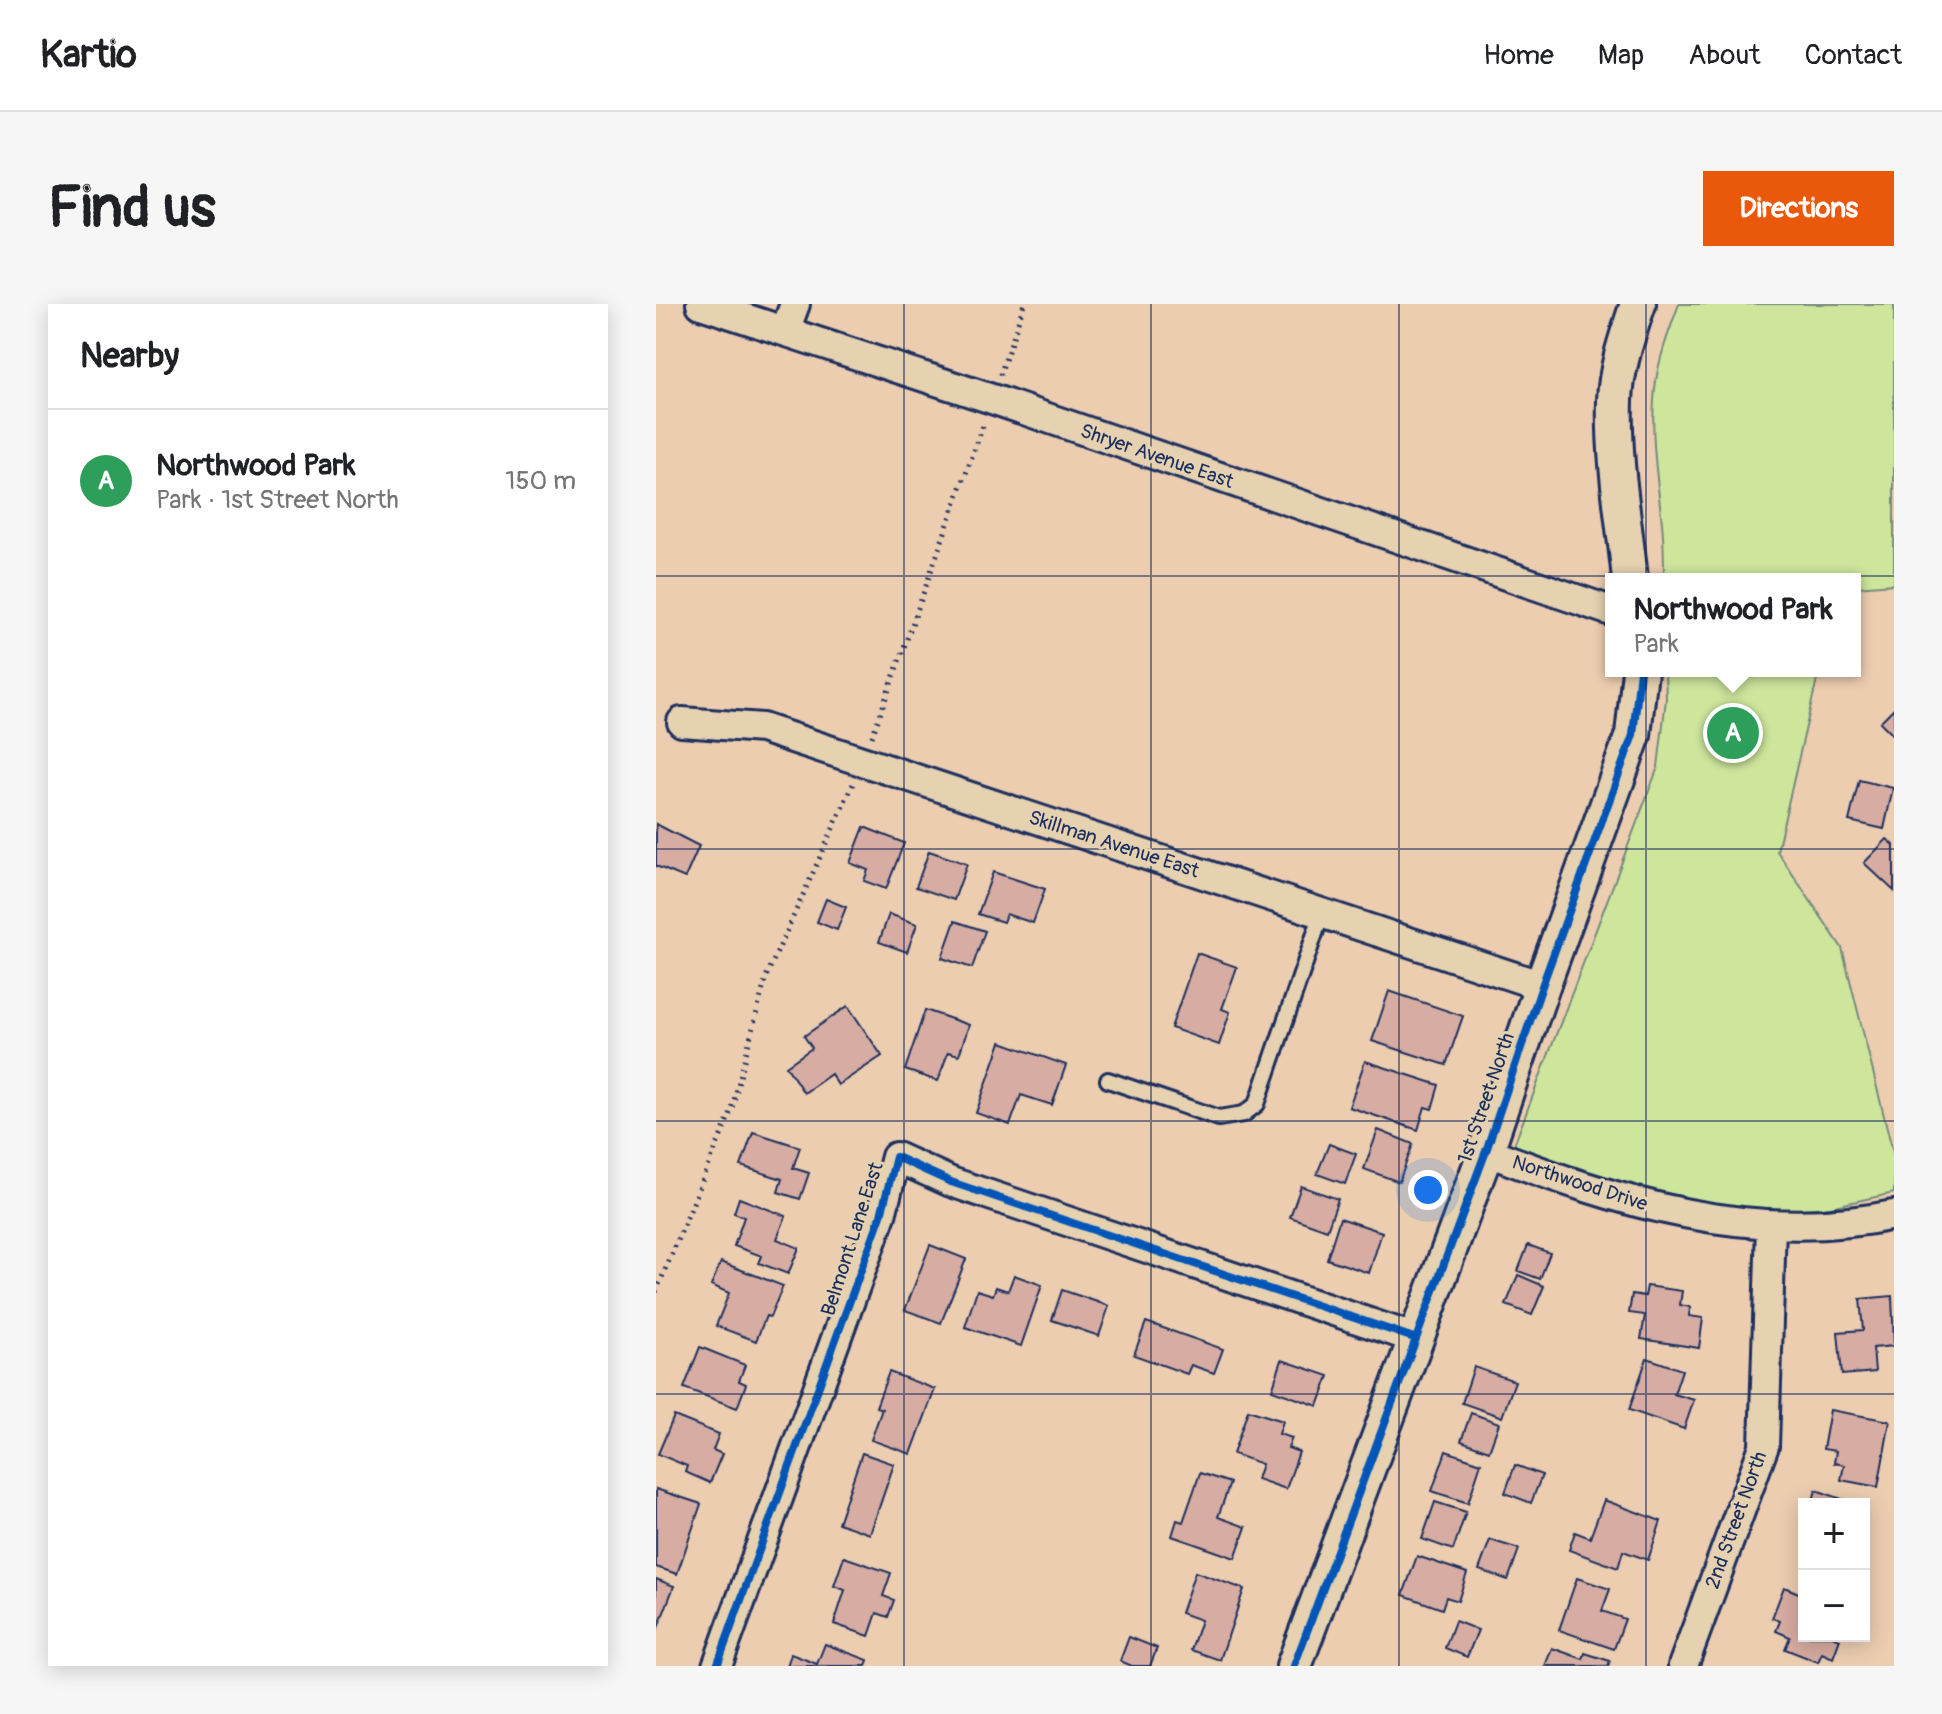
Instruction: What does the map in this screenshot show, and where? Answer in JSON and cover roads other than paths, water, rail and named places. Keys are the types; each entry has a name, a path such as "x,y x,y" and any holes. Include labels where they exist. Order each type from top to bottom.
{"street":[{"name":"Shryer Avenue East","path":"701,304 992,399 1605,609"},
{"path":"785,331 795,304"},
{"path":"1629,573 1617,458 1615,397 1625,344 1638,304"},
{"name":"1st Street North","path":"1294,1666 1486,1151 1633,735 1639,677"},
{"name":"Skillman Avenue East","path":"682,722 762,728 1542,986"},
{"name":"Northwood Drive","path":"1486,1151 1621,1200 1701,1217 1771,1225"},
{"name":"Belmont Lane East","path":"717,1666 881,1215 896,1157 951,1182 1414,1338"},
{"path":"1771,1225 1814,1225 1894,1215"},
{"name":"2nd Street North","path":"1683,1666 1764,1446 1771,1225"}],"lane":[{"path":"1108,1080 1219,1118 1244,1114 1257,1104 1322,913"}],"place":[{"name":"Northwood Park","path":"1733,733"}]}
